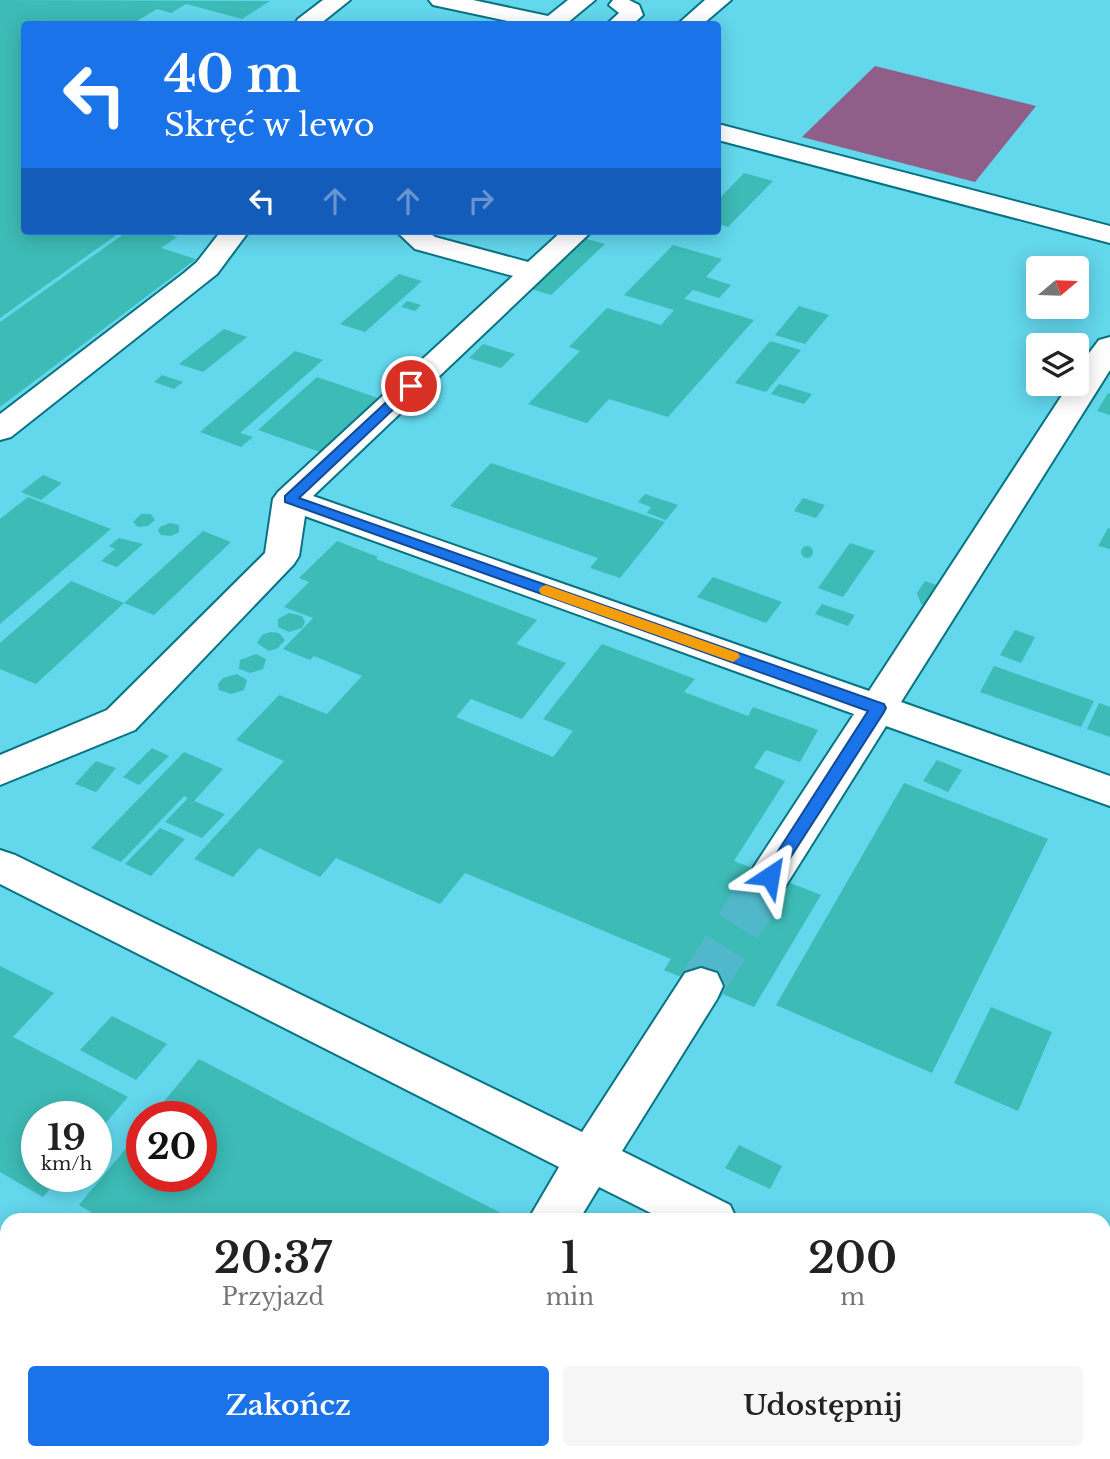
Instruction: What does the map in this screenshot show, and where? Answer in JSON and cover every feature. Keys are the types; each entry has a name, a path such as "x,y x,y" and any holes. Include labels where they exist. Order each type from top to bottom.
{"lane":[{"path":"310,21 338,0"},
{"path":"441,0 540,21"},
{"path":"558,21 583,0"},
{"path":"693,21 719,0"},
{"path":"721,133 1110,234"},
{"path":"0,430 194,279 207,268 232,235"},
{"path":"415,235 425,243 533,272"},
{"path":"0,771 121,720 282,556 290,499 574,235"},
{"path":"770,876 1110,346"},
{"path":"290,499 1110,791"},
{"path":"0,866 699,1213"},
{"path":"556,1213 701,986"}],"shaded area":[{"path":"875,66 1036,106 975,182 802,137"}],"building":[{"path":"0,0 270,1 242,19 186,4 171,13 157,9 137,21 21,21 21,235 116,235 0,318"},
{"path":"744,173 773,181 728,227 721,225 721,197"},
{"path":"122,235 177,237 161,248 196,259 0,407 0,322"},
{"path":"580,237 605,244 551,295 525,287"},
{"path":"673,245 722,259 706,277 731,285 719,298 693,290 684,299 754,320 668,417 609,399 587,423 528,404 580,351 569,347 607,308 661,325 674,310 624,295"},
{"path":"399,274 422,281 365,332 340,324"},
{"path":"407,301 421,305 415,311 401,307"},
{"path":"799,306 829,315 805,344 775,335"},
{"path":"224,329 247,337 203,372 179,364"},
{"path":"770,341 801,350 766,392 735,383"},
{"path":"483,344 515,354 501,368 469,358"},
{"path":"295,351 323,360 240,433 253,437 241,447 200,432"},
{"path":"162,375 183,382 174,389 154,382"},
{"path":"317,377 378,398 320,452 258,430"},
{"path":"779,384 812,394 804,404 771,394"},
{"path":"1108,393 1110,394 1110,415 1097,411"},
{"path":"491,463 665,522 620,578 590,568 598,558 450,506"},
{"path":"43,475 62,483 41,500 21,492"},
{"path":"645,494 678,505 666,520 647,513 651,507 638,502"},
{"path":"28,497 111,529 0,624 0,519"},
{"path":"803,498 825,505 816,518 794,511"},
{"path":"141,514 151,514 155,520 148,526 138,527 133,522"},
{"path":"170,523 179,525 179,532 171,536 161,535 158,531 160,527"},
{"path":"1108,528 1110,529 1110,549 1098,546"},
{"path":"203,531 231,542 154,615 124,603"},
{"path":"119,538 143,544 117,567 101,561 115,549 109,546"},
{"path":"337,541 378,557 376,559 537,620 516,644 566,663 522,719 471,699 456,717 553,757 573,731 543,719 602,644 695,679 684,692 748,716 753,707 818,730 800,762 766,750 754,768 785,781 734,861 821,895 754,1007 664,970 671,959 465,873 440,904 336,858 320,877 259,848 233,877 194,859 284,761 236,740 279,695 327,714 362,676 314,656 310,660 283,649 313,618 284,607 309,582 299,578"},
{"path":"850,543 875,551 843,597 818,588"},
{"path":"802,547 812,547 812,557 802,557"},
{"path":"713,577 782,602 766,623 697,597"},
{"path":"71,581 124,603 36,684 0,669 0,643"},
{"path":"925,581 945,588 934,608 921,604 917,593"},
{"path":"822,604 855,615 848,626 815,614"},
{"path":"289,613 302,616 305,622 302,628 289,632 278,627 278,619"},
{"path":"1015,630 1035,637 1021,663 1000,655"},
{"path":"279,633 285,640 278,648 269,651 257,643 262,635"},
{"path":"256,654 266,659 263,669 250,673 239,669 240,660"},
{"path":"994,666 1094,701 1081,727 980,692"},
{"path":"237,674 247,680 244,690 231,694 219,690 218,684 223,678"},
{"path":"1099,703 1110,707 1110,737 1087,729"},
{"path":"152,748 169,756 139,785 123,777"},
{"path":"184,752 223,769 194,801 225,814 202,838 165,822 188,798 184,796 121,862 91,848"},
{"path":"937,760 962,770 948,792 923,781"},
{"path":"96,761 116,768 96,792 75,784"},
{"path":"904,783 1048,839 932,1073 776,1005"},
{"path":"160,828 185,839 151,876 125,864"},
{"path":"0,966 54,993 13,1037 128,1097 112,1116 112,1101 21,1101 21,1184 0,1172"},
{"path":"991,1007 1052,1032 1018,1111 954,1083"},
{"path":"112,1016 167,1044 136,1080 80,1050"},
{"path":"199,1059 501,1213 92,1213 79,1205 90,1192 112,1192 112,1165 126,1148 126,1192 217,1192 217,1101 164,1101"},
{"path":"739,1145 782,1166 770,1189 725,1168"},
{"path":"34,1192 47,1192 43,1197"}],"tunnel":[{"path":"701,986 770,876"}],"slow traffic":[{"path":"546,590 733,657"}],"route":[{"path":"411,386 290,499 878,708 770,876"}]}
